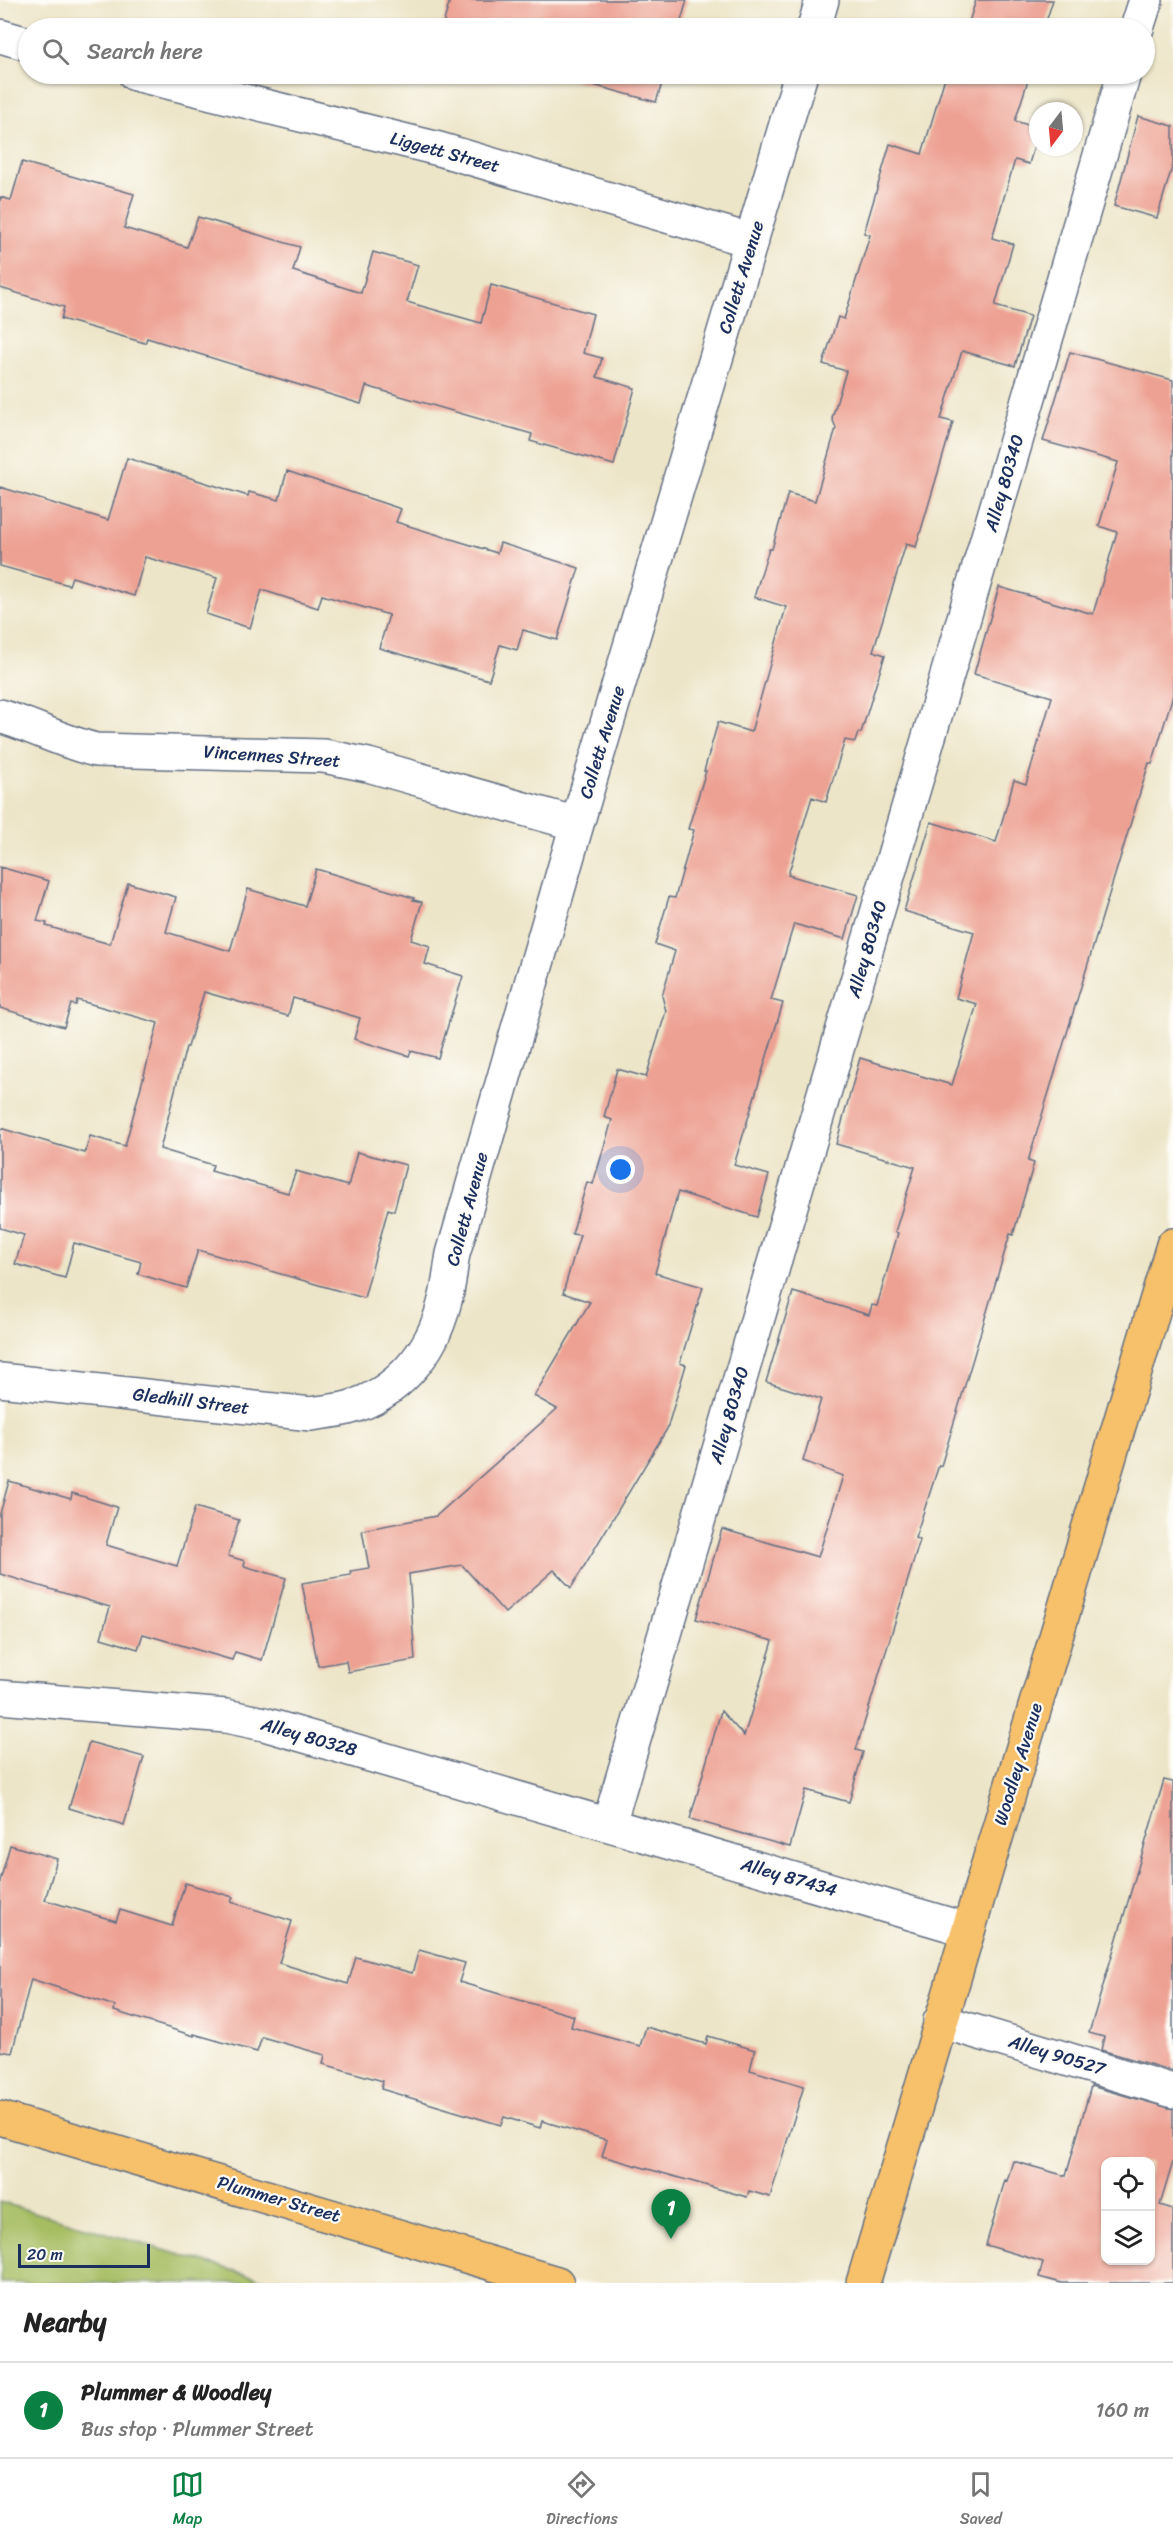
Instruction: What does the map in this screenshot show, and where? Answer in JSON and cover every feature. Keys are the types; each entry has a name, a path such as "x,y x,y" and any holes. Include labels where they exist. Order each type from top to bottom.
{"main road":[{"name":"Woodley Avenue","path":"862,2283 1173,1245"},
{"name":"Plummer Street","path":"0,2118 557,2283"}],"street":[{"path":"817,18 822,0"},
{"path":"1140,18 1146,0"},
{"path":"0,36 18,41"},
{"name":"Liggett Street","path":"176,84 439,149 752,241"},
{"name":"Collett Avenue","path":"380,1395 407,1374 425,1352 444,1305 453,1254 577,824 798,84"},
{"name":"Alley 80340","path":"609,1824 1121,84"},
{"name":"Vincennes Street","path":"0,716 27,724 75,745 96,750 324,756 368,765 577,824"},
{"name":"Gledhill Street","path":"0,1380 311,1414 348,1408 380,1395"},
{"name":"Alley 80328","path":"0,1697 226,1716 254,1722 609,1824"},
{"name":"Alley 87434","path":"609,1824 968,1930"},
{"name":"Alley 90527","path":"940,2021 1173,2091"}],"green space":[{"path":"0,2202 276,2283 0,2283"}],"building":[{"path":"450,0 687,0 682,18 445,18"},
{"path":"976,0 1053,0 1047,18 970,18"},
{"path":"590,84 662,84 656,102"},
{"path":"943,84 1027,84 1015,121 1029,125 1029,156 1031,156 1029,164 1015,160 992,238 1013,244 995,306 1030,316 1015,366 962,351 941,419 953,422 916,547 906,544 873,651 885,655 861,733 858,733 855,742 845,740 826,802 812,797 788,875 858,895 845,939 794,924 771,1000 783,1003 734,1165 769,1175 757,1217 678,1192 655,1273 703,1287 680,1363 686,1365 667,1429 571,1588 554,1570 505,1613 462,1565 409,1574 415,1660 348,1672 346,1661 318,1666 302,1583 351,1575 350,1571 369,1568 362,1530 436,1516 557,1409 534,1396 590,1302 563,1293 580,1235 572,1234 587,1182 593,1184 612,1120 604,1117 617,1069 646,1077 666,1011 662,996 675,951 655,944 669,897 675,898 694,830 688,829 718,722 751,732 786,607 754,597 769,549 772,549 788,493 815,501 836,428 832,418 846,371 823,364 838,317 844,319 870,235 864,233 890,144 922,154"},
{"path":"1138,116 1173,126 1173,164 1157,218 1114,206"},
{"path":"22,162 134,194 124,228 187,247 198,217 300,247 293,271 361,293 373,252 418,265 407,302 481,323 491,285 593,314 583,353 602,358 597,377 635,388 614,465 530,441 532,434 366,386 361,404 147,338 145,343 61,319 64,307 0,288 0,197 11,200"},
{"path":"1070,352 1173,380 1173,695 1152,764 1149,763 1028,1161 1034,1163 1013,1235 1010,1234 941,1466 939,1465 915,1538 920,1540 856,1750 863,1752 849,1802 806,1790 790,1847 690,1819 721,1711 744,1736 773,1641 696,1619 722,1529 818,1557 843,1476 803,1461 821,1399 766,1382 793,1292 869,1315 872,1305 877,1306 898,1233 895,1232 915,1167 836,1144 860,1058 952,1085 977,1004 956,998 974,932 904,911 931,822 996,842 1014,780 1026,784 1052,697 974,674 999,587 1093,614 1117,532 1099,526 1118,462 1043,441"},
{"path":"127,458 248,496 249,492 279,500 287,471 401,509 396,522 497,553 500,543 579,568 557,640 523,630 517,650 500,645 489,680 379,648 389,615 322,595 318,608 262,590 250,628 206,614 217,578 145,557 134,596 72,577 69,585 0,566 0,487 108,520"},
{"path":"0,867 49,881 37,921 47,923 46,926 110,944 128,883 176,897 166,932 230,951 248,889 305,906 316,869 422,902 411,940 430,946 425,964 463,976 438,1058 411,1051 409,1056 354,1039 360,1018 293,998 288,1016 204,992 188,1047 186,1047 160,1149 213,1165 211,1171 288,1193 296,1171 348,1186 357,1152 406,1165 394,1211 388,1209 364,1298 198,1250 186,1288 138,1274 141,1262 74,1243 65,1278 15,1264 24,1235 0,1228 0,1128 85,1153 90,1136 125,1146 158,1023 77,1000 76,1005 71,1004 64,1027 0,1008"},
{"path":"9,1481 71,1499 72,1493 117,1507 106,1545 177,1566 195,1507 239,1520 228,1556 245,1561 244,1566 286,1578 262,1660 235,1652 232,1660 143,1634 138,1649 101,1638 110,1607 0,1574 0,1514"},
{"path":"89,1742 144,1757 124,1825 69,1808"},
{"path":"1164,1780 1173,1782 1173,2071 1101,2050 1104,2037 1089,2033"},
{"path":"10,1845 57,1859 45,1900 116,1921 120,1910 172,1926 185,1883 233,1897 231,1902 292,1921 279,1963 348,1984 356,1957 412,1973 419,1950 465,1963 459,1982 574,2016 571,2027 640,2046 646,2027 706,2044 708,2036 755,2050 750,2070 804,2086 770,2197 749,2191 747,2197 602,2156 607,2140 542,2121 540,2128 504,2117 501,2125 381,2089 383,2081 323,2064 325,2055 262,2037 257,2052 194,2034 194,2036 114,2011 115,2006 31,1979 12,2053 0,2051 0,1881"},
{"path":"1091,2086 1173,2109 1173,2162 1160,2205 1173,2209 1173,2283 1061,2283 1039,2277 1043,2262 986,2245 1005,2180 1007,2181 1013,2161 1066,2176"}],"place":[{"name":"Plummer & Woodley","path":"671,2239"}]}
